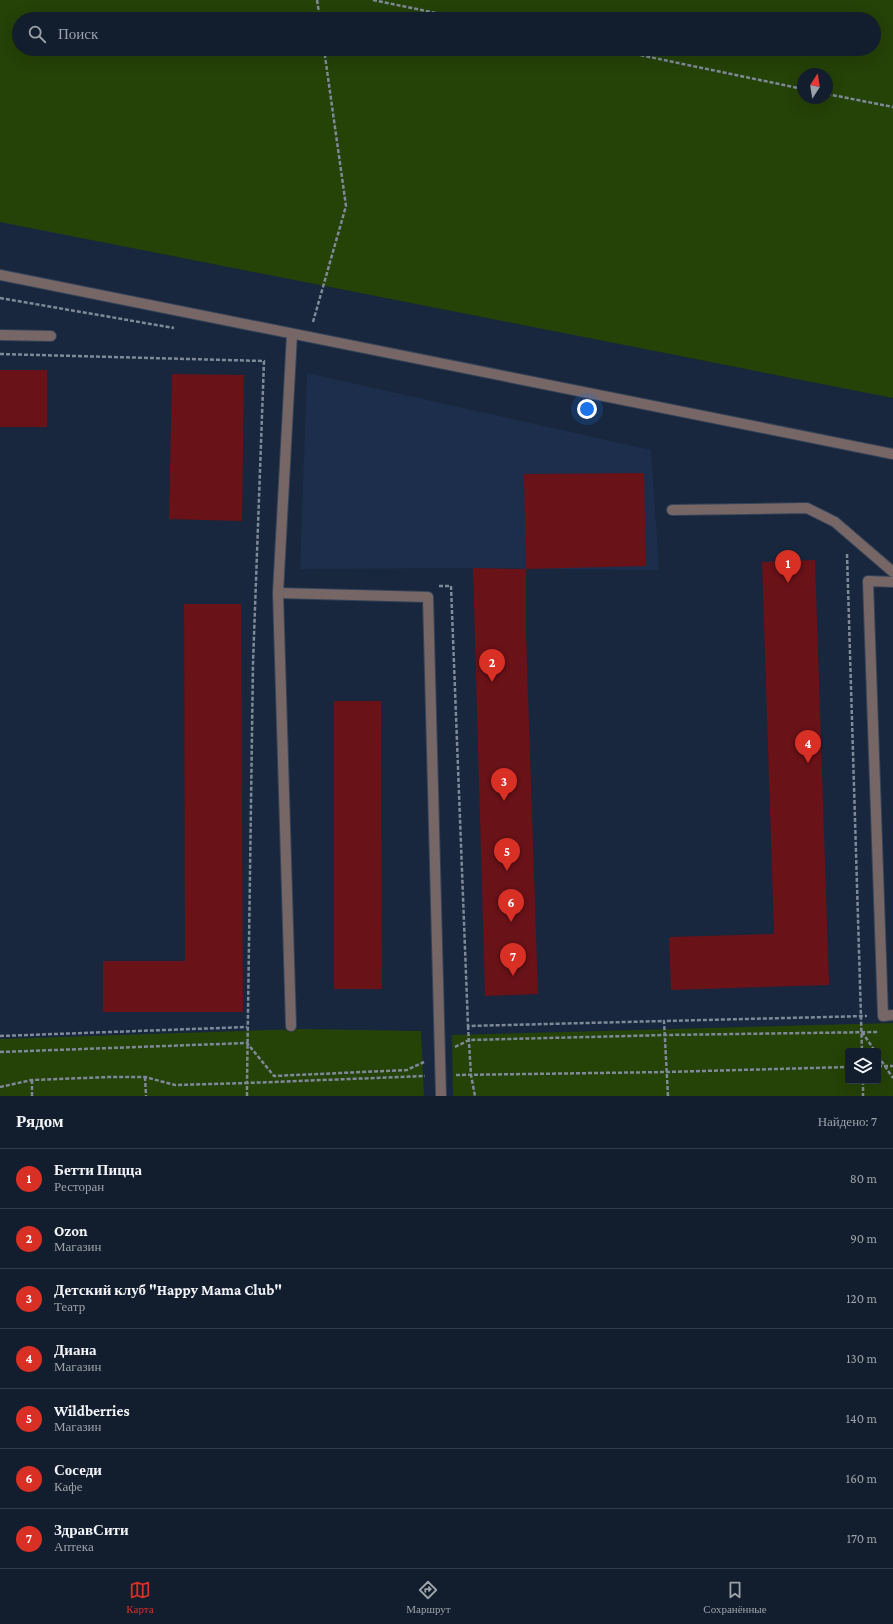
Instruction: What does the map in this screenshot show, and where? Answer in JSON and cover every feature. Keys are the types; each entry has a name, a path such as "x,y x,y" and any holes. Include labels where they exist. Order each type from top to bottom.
{"street":[{"path":"0,275 893,454"},
{"path":"291,1026 278,593 292,334"},
{"path":"0,335 51,336"},
{"path":"672,510 808,508 836,522 893,572"},
{"path":"888,1016 868,581 893,582"},
{"path":"278,593 428,597 441,1096"}],"path":[{"path":"317,0 319,12"},
{"path":"372,0 431,12"},
{"path":"312,324 346,206 325,56"},
{"path":"645,56 797,88"},
{"path":"833,95 893,107"},
{"path":"0,298 181,330"},
{"path":"0,354 264,361 253,663 247,1096"},
{"path":"846,531 862,1048"},
{"path":"435,586 451,586 468,1026 471,1075 475,1096"},
{"path":"468,1026 888,1016"},
{"path":"664,1022 666,1035 668,1096"},
{"path":"0,1036 248,1027"},
{"path":"862,1032 873,1048"},
{"path":"247,1043 274,1076 408,1070 469,1040 877,1032"},
{"path":"0,1052 247,1043"},
{"path":"881,1060 893,1078"},
{"path":"881,1066 893,1066"},
{"path":"0,1087 32,1080 69,1077 145,1077 175,1085 440,1075 667,1072 845,1067"},
{"path":"145,1077 146,1096"},
{"path":"32,1080 32,1096"},
{"path":"863,1084 863,1096"}],"shaded area":[{"path":"307,373 651,450 659,570 473,568 300,569"}],"green space":[{"path":"0,0 893,0 893,398 0,222"},
{"path":"893,1023 893,1096 453,1096 452,1035"},
{"path":"302,1029 421,1031 424,1096 0,1096 0,1039"}],"building":[{"path":"0,370 47,370 47,427 0,427"},
{"path":"172,374 244,375 242,521 169,519"},
{"path":"644,473 646,566 526,569 524,474"},
{"path":"815,560 829,985 671,990 669,937 774,934 762,562"},
{"path":"473,568 526,569 526,634 538,994 485,996"},
{"path":"184,604 241,604 243,1012 103,1012 103,961 185,961"},
{"path":"334,701 381,701 382,989 334,989"}],"place":[{"name":"Бетти Пицца","path":"788,583"},
{"name":"Ozon","path":"492,682"},
{"name":"Диана","path":"808,763"},
{"name":"Детский клуб \"Happy Mama Club\"","path":"504,801"},
{"name":"Wildberries","path":"507,871"},
{"name":"Соседи","path":"511,922"},
{"name":"ЗдравСити","path":"513,976"}]}
